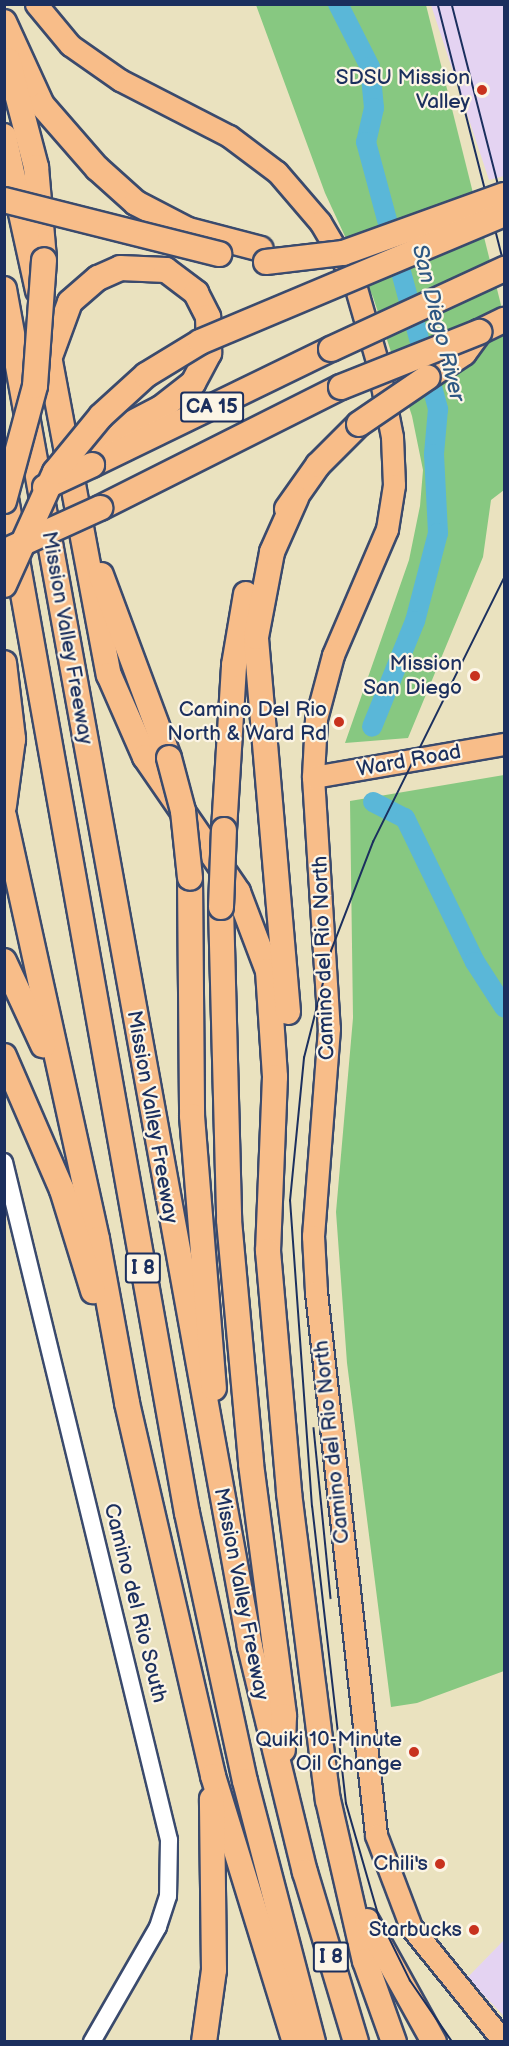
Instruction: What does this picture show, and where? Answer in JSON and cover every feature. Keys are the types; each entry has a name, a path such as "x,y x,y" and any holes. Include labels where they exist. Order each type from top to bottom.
{"highway":[{"path":"4,22 42,105 112,182 136,203 188,230 264,255"},
{"path":"4,49 36,167 44,242 43,330 31,410 4,502"},
{"path":"4,136 77,491 99,638 125,717 146,757 238,892 268,971 274,1008 272,1273 289,1492 328,1800 365,1961 394,2042"},
{"path":"4,200 219,254 264,255 361,246 504,195"},
{"path":"4,585 55,472 101,416 147,375 216,336 504,214"},
{"path":"437,300 504,258"},
{"path":"51,359 58,326 70,302 114,270 142,266 166,270 188,284 204,305 211,344 193,383 161,408 89,456"},
{"name":"CA 15","path":"4,502 89,456 331,349 504,269"},
{"name":"Mission Valley Freeway","path":"4,289 212,1445 282,1782 356,2042"},
{"path":"282,1782 284,1716 251,1464 229,1220 221,907 234,665 247,591 268,536 296,498 359,424 464,353 479,332 504,320"},
{"name":"CA 15","path":"4,552 100,508 341,387 479,332"},
{"name":"Mission Valley Freeway","path":"4,488 203,1596 313,2042"},
{"path":"77,491 106,595 169,758 183,811 190,878 192,1116 214,1381 212,1445"},
{"path":"272,1273 288,1010 256,637 272,552 296,498"},
{"path":"4,564 45,533"},
{"path":"4,663 13,739 4,806"},
{"path":"4,816 35,998 71,1126 127,1403 213,1776 295,2042"},
{"path":"4,961 35,998"},
{"path":"4,1056 65,1200 127,1403"},
{"path":"204,2042 214,1970 213,1776"},
{"path":"342,1865 384,1960 434,2042"}],"main road":[{"name":"Camino del Rio North","path":"36,4 70,45 120,80 229,136 277,172 320,222 353,278 390,426 394,485 387,529 330,666 315,718 313,777 328,1028 313,1236 368,1787 386,1868 411,1928 504,2042"},
{"name":"Ward Road","path":"313,777 504,744"}],"street":[{"name":"Camino del Rio South","path":"4,1162 169,1840 168,1896 158,1927 92,2042"}],"shaded area":[{"name":"SDSU Mission Valley","path":"431,5 504,5 504,176 489,180"},
{"path":"504,1940 504,2016 467,1978"}],"green space":[{"path":"256,5 426,5 504,317 504,490 491,500 483,557 408,738 345,743 409,560 420,506 423,470 412,416 373,297 325,193"},
{"path":"504,775 504,1671 417,1703 391,1707 347,1363 336,1212 353,1018 350,801"}],"waterway":[{"name":"San Diego River","path":"338,4 370,67 374,108 366,142 438,409 434,454 438,533 415,621 372,727"},
{"name":"San Diego River","path":"373,802 405,818 475,962 504,1007"}],"tram line":[{"path":"438,4 504,263"},
{"path":"452,4 504,207"},
{"path":"452,2042 410,1981 379,1918 346,1804 312,1507 290,1201 304,1058 331,951 373,842 504,578"},
{"path":"314,1428 331,1598"}],"place":[{"name":"SDSU Mission Valley","path":"482,90"},
{"name":"Mission San Diego","path":"475,676"},
{"name":"Camino Del Rio North & Ward Rd","path":"339,722"},
{"name":"Quiki 10-Minute Oil Change","path":"414,1752"},
{"name":"Chili's","path":"440,1864"},
{"name":"Starbucks","path":"474,1930"}]}
